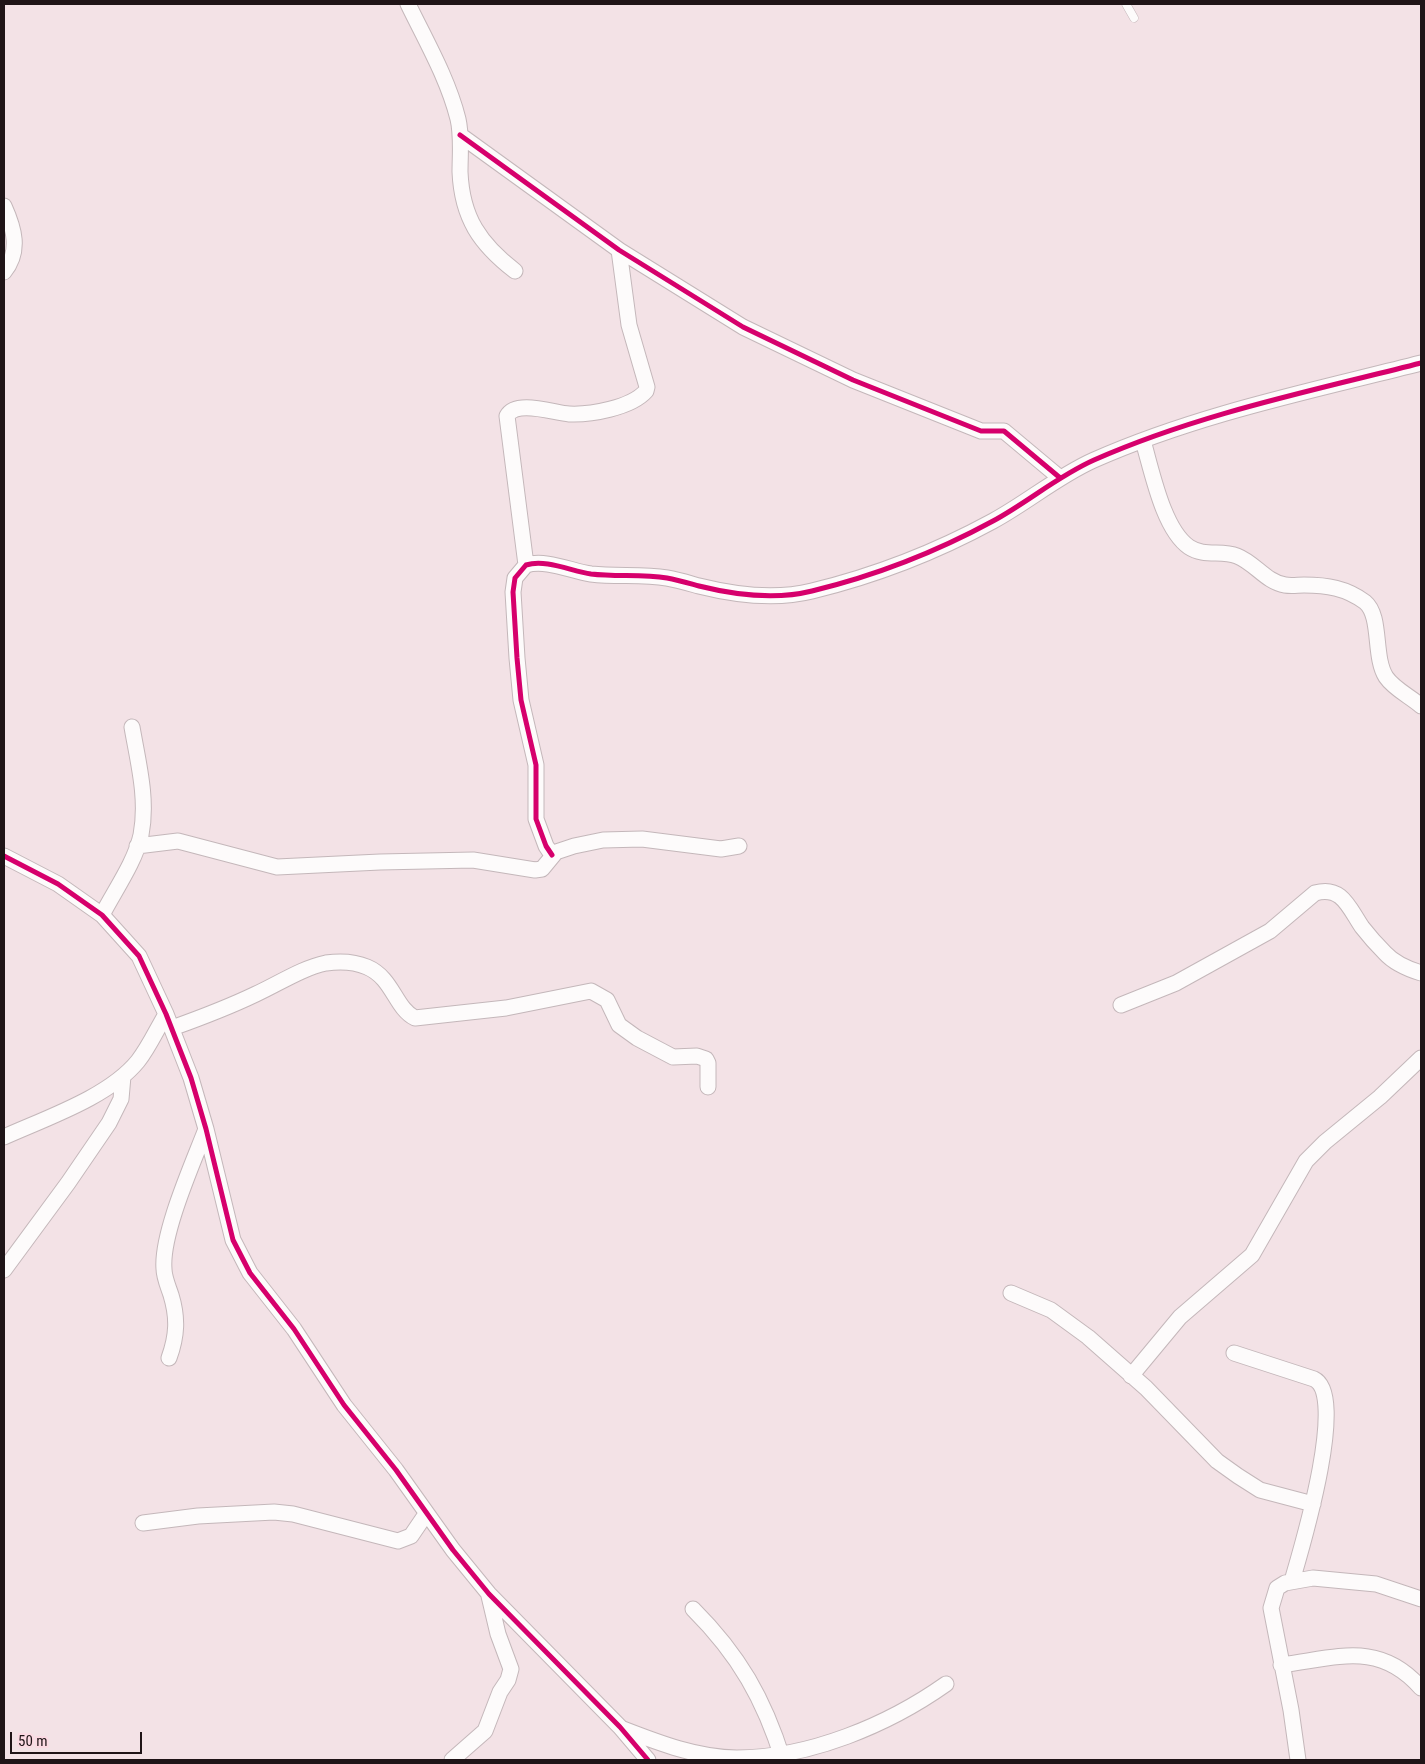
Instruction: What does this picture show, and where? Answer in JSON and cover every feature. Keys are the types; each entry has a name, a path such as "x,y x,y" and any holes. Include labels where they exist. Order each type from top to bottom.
{"street":[{"path":"408,4 448,89 458,120 462,194 473,226 490,250 516,271"},
{"path":"460,136 619,250 743,327 811,361 981,431 1004,431 1060,477"},
{"path":"4,206 12,224 15,246 13,256 4,272"},
{"path":"526,565 509,413 515,409 528,408 570,414 592,413 631,401 646,391 629,325 619,250"},
{"path":"552,855 546,846 536,819 536,765 521,700 518,667 513,592 515,578 526,565 544,564 596,574 666,578 700,586 759,595 810,592 877,573 974,530 1020,506 1060,477 1094,460 1168,431 1246,408 1421,363"},
{"path":"1143,441 1166,513 1178,536 1190,547 1206,554 1236,556 1250,563 1275,582 1287,586 1338,587 1353,594 1367,604 1373,617 1376,647 1386,678 1421,706"},
{"path":"102,915 137,846 144,808 132,727"},
{"path":"137,846 178,841 277,867 473,860 535,870 542,869 552,855 561,850 589,842 625,838 721,849 738,846"},
{"path":"4,856 58,884 102,915 139,956 169,1021 191,1078 206,1129 220,1194 233,1240 250,1273 294,1329 344,1405 396,1470 426,1514 489,1594 620,1727 648,1760"},
{"path":"1120,1005 1176,983 1254,940 1282,922 1315,893 1324,890 1335,892 1345,899 1363,927 1386,954 1404,967 1421,973"},
{"path":"4,1137 67,1108 123,1076 169,1021 218,1011 325,963 348,961 368,967 379,975 390,985 405,1011 415,1018 506,1008 594,992 607,1000 619,1025 637,1038 673,1057 697,1056 706,1058 708,1063 708,1087"},
{"path":"1131,1376 1180,1317 1252,1255 1306,1161 1325,1142 1380,1098 1421,1058"},
{"path":"4,1270 68,1183 109,1123 121,1100 123,1076"},
{"path":"169,1358 176,1340 177,1324 164,1269 164,1256 168,1236 206,1129"},
{"path":"1011,1293 1052,1310 1088,1338 1146,1388 1217,1461 1238,1476 1260,1490 1313,1504"},
{"path":"1234,1353 1314,1379 1321,1384 1326,1411 1324,1450 1313,1504 1292,1581"},
{"path":"143,1523 198,1516 274,1512 293,1514 398,1541 411,1536 426,1514"},
{"path":"1298,1760 1291,1710 1271,1608 1272,1598 1277,1588 1284,1582 1313,1578 1376,1584 1421,1599"},
{"path":"452,1760 485,1731 500,1692 510,1674 511,1669 498,1634 489,1594"},
{"path":"693,1610 733,1653 750,1679 782,1757"},
{"path":"1281,1665 1360,1654 1380,1658 1398,1666 1421,1688"},
{"path":"620,1727 663,1744 700,1753 736,1758 782,1757 824,1744 890,1718 911,1708 946,1684"}],"lane":[{"path":"1126,4 1134,18"}],"cycle path":[{"path":"460,135 619,250 743,327 853,380 981,431 1004,431 1059,477"},
{"path":"552,855 546,846 536,819 536,765 521,700 517,658 513,592 515,578 526,565 542,563 591,574 667,578 741,594 770,596 812,591 904,562 949,543 1006,514 1081,466 1133,444 1214,416 1421,363"},
{"path":"4,856 58,884 102,915 139,956 166,1014 191,1078 206,1129 233,1240 250,1273 294,1329 344,1405 396,1470 453,1550 489,1594 620,1727 648,1760"}]}
